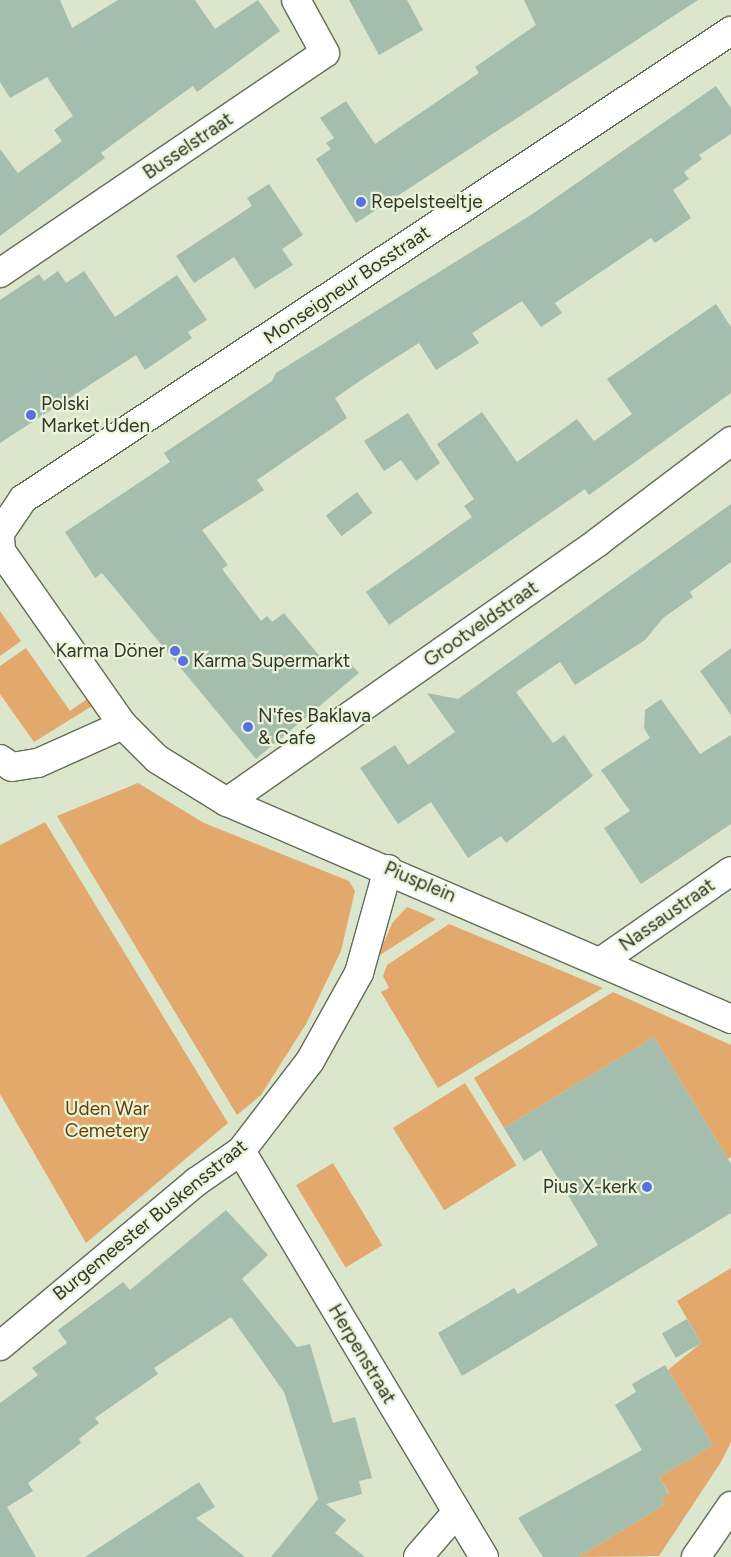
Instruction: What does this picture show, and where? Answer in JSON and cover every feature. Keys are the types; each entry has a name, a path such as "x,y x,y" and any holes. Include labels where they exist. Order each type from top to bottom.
{"street":[{"name":"Busselstraat","path":"0,273 325,53 296,0"},
{"name":"Monseigneur Bosstraat","path":"0,535 22,499 731,31"},
{"name":"Grootveldstraat","path":"227,802 598,542 731,441"},
{"name":"Piusplein","path":"0,535 1,551 123,725 157,759 227,802 603,960 731,1019"},
{"path":"0,759 12,767 38,763 123,725"},
{"name":"Burgemeester Buskensstraat","path":"3,1337 196,1182 241,1151 310,1061 359,973 388,869"},
{"name":"Nassaustraat","path":"603,960 731,871"},
{"name":"Herpenstraat","path":"241,1151 484,1557"},
{"path":"696,1557 731,1506"},
{"path":"418,1557 456,1513"}],"green space":[{"path":"0,611 21,641 0,656"},
{"path":"26,648 70,711 87,699 92,706 34,742 0,694 0,666"},
{"path":"138,783 204,823 349,881 355,891 341,951 306,1024 261,1095 237,1115 57,816"},
{"name":"Uden War Cemetery","path":"45,822 228,1123 86,1243 0,1094 0,845"},
{"path":"407,907 436,919 377,957 393,922"},
{"path":"449,924 603,988 438,1088 381,992 389,988 383,976 387,965"},
{"path":"613,992 731,1045 731,1157 728,1159 654,1037 504,1128 474,1078"},
{"path":"465,1083 516,1165 444,1210 393,1128"},
{"path":"333,1163 382,1245 346,1267 296,1185"},
{"path":"731,1268 731,1442 721,1462 659,1556 578,1557 664,1505 661,1498 669,1493 659,1477 713,1445 668,1370 701,1343 677,1301"}],"building":[{"path":"0,0 60,0 72,28 118,0 195,0 215,29 258,0 280,31 197,92 193,86 162,108 101,153 105,158 0,236 0,149 18,173 62,141 54,130 73,116 47,77 10,98 0,82"},
{"path":"349,0 407,0 423,30 379,55"},
{"path":"524,0 698,0 356,223 316,159 331,149 326,143 334,138 320,118 346,101 375,144 479,73 475,67 536,25"},
{"path":"716,86 731,108 731,134 699,155 702,159 684,172 689,179 673,190 691,218 655,243 651,238 555,303 562,313 541,327 522,301 472,333 479,343 436,370 419,343 373,372 335,398 347,418 257,480 264,490 202,530 228,565 222,569 261,621 267,616 272,622 284,613 327,665 341,653 359,673 256,759 102,573 95,578 65,532 170,462 164,453 272,381 276,373 531,215"},
{"path":"269,184 303,235 282,249 293,265 255,289 234,257 194,283 176,256 252,206 247,198"},
{"path":"58,271 66,283 84,271 115,317 177,275 207,320 188,332 192,338 145,370 136,355 0,443 0,300 39,274 44,281"},
{"path":"716,304 731,327 731,393 589,495 585,489 389,625 366,592 472,517 464,506 474,499 437,444 482,412 517,462 577,419 594,441 632,414 607,379"},
{"path":"408,413 440,463 416,481 401,460 384,471 364,441"},
{"path":"357,492 373,513 342,536 326,515"},
{"path":"731,504 731,562 690,592 693,597 663,618 645,640 575,685 560,662 516,692 553,743 564,735 593,776 506,843 501,836 468,858 431,802 398,824 360,768 395,745 408,765 455,732 427,693 458,699"},
{"path":"731,648 731,715 700,671"},
{"path":"661,699 700,754 731,735 731,824 641,884 604,828 630,811 601,770 650,738 644,728 645,710"},
{"name":"Pius X-kerk","path":"654,1037 731,1164 731,1213 462,1376 438,1333 514,1288 518,1294 598,1245 541,1150 524,1161 504,1128"},
{"path":"226,1210 268,1255 242,1279 297,1347 310,1344 333,1423 355,1417 372,1478 359,1481 362,1494 326,1504 346,1520 335,1533 365,1557 271,1557 318,1499 284,1392 231,1317 154,1368 158,1374 95,1418 99,1423 79,1439 81,1443 28,1483 33,1491 7,1507 36,1557 0,1557 0,1403 38,1375 32,1368 67,1343 58,1330 123,1282 130,1290"},
{"path":"687,1319 701,1343 676,1358 662,1334"},
{"path":"665,1365 713,1445 659,1477 669,1494 661,1498 664,1505 578,1557 543,1557 518,1518 642,1450 615,1405 636,1392 632,1384"},
{"path":"199,1482 215,1507 196,1518 245,1557 85,1557"}],"place":[{"name":"Repelsteeltje","path":"361,202"},
{"name":"Polski Market Uden","path":"31,415"},
{"name":"Karma Döner","path":"175,651"},
{"name":"Karma Supermarkt","path":"183,661"},
{"name":"N'fes Baklava & Cafe","path":"248,727"},
{"name":"Pius X-kerk","path":"647,1187"}]}
